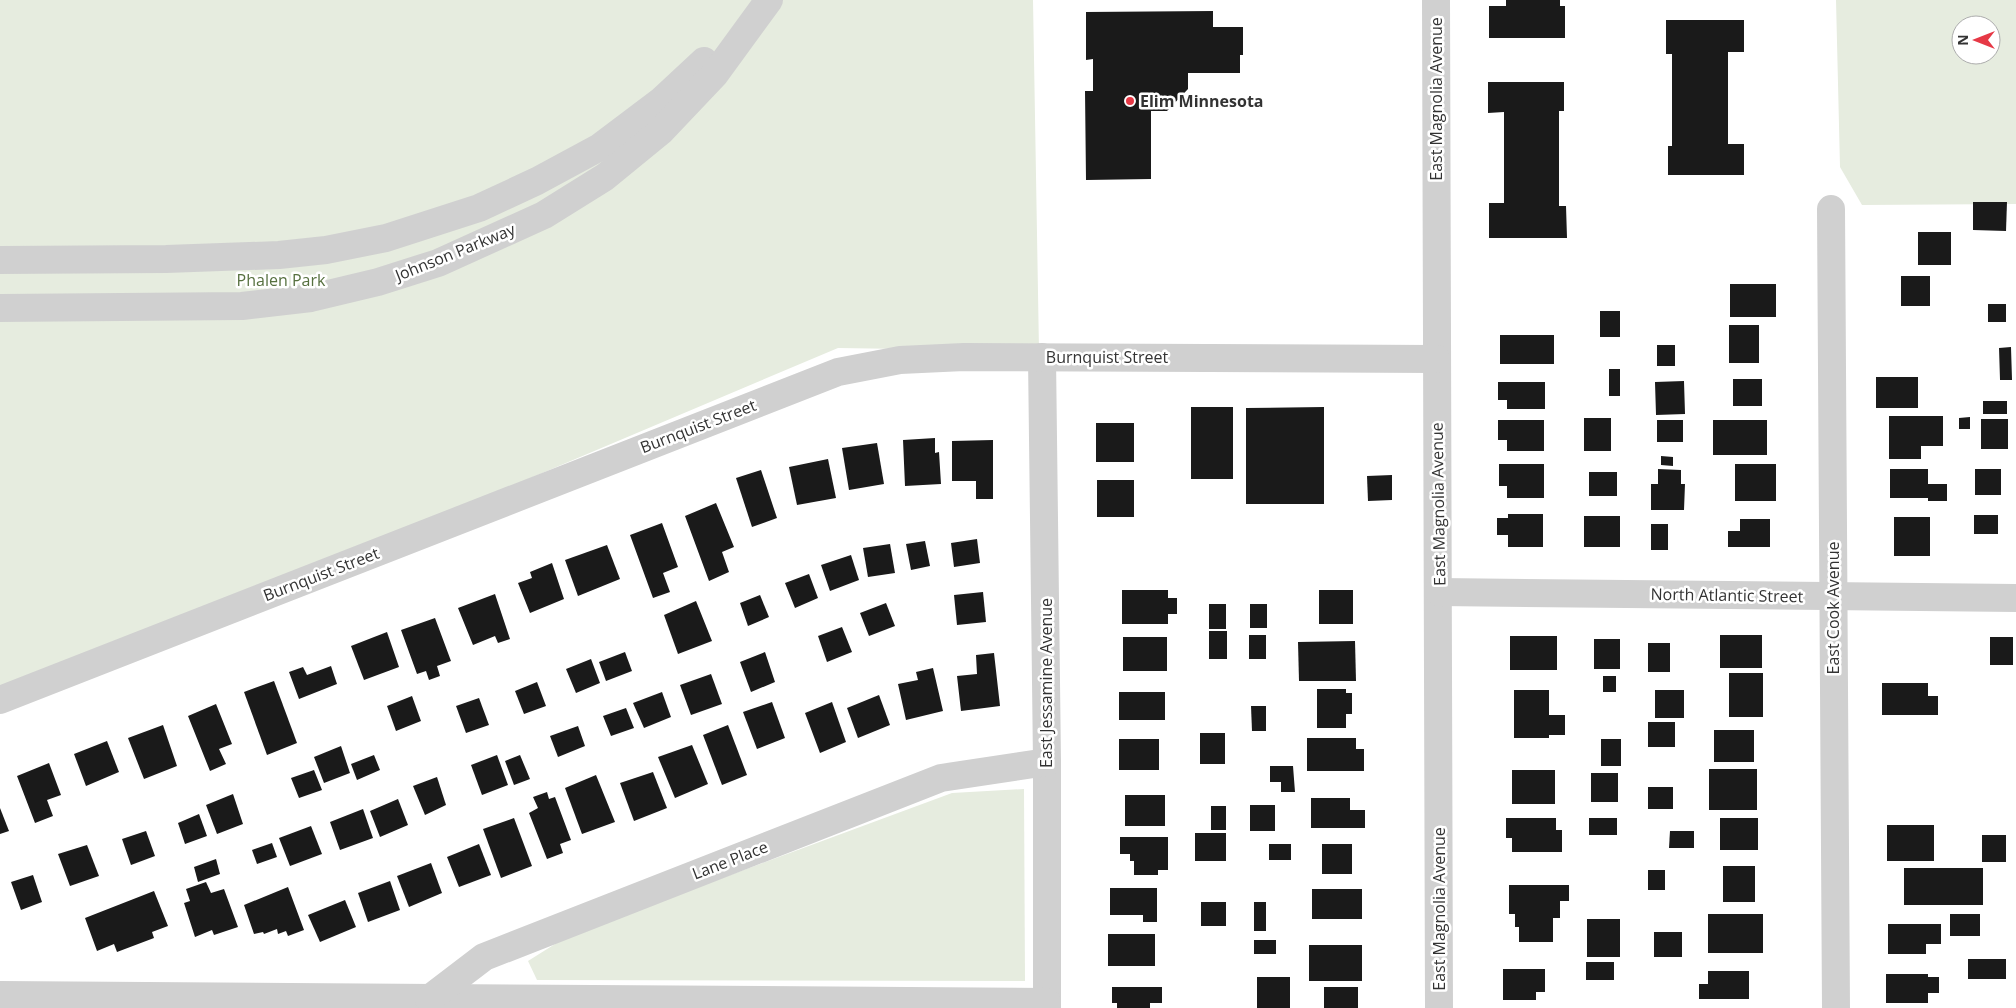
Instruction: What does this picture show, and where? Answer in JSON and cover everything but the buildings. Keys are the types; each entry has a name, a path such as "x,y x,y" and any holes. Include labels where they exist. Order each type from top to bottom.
{"street":[{"name":"East Magnolia Avenue","path":"1436,0 1439,1008"},
{"name":"Johnson Parkway","path":"0,260 279,255 326,250 386,238 443,220 487,204 537,181 600,147 660,101 767,3"},
{"name":"Johnson Parkway","path":"0,308 242,306 311,298 378,282 438,263 544,216 605,177 660,132 709,80 767,3"},
{"name":"East Cook Avenue","path":"1831,209 1836,1008"},
{"name":"Burnquist Street","path":"0,700 838,372 900,360 964,357 1436,359"},
{"name":"East Jessamine Avenue","path":"1042,357 1047,762 1047,1005"},
{"name":"North Atlantic Street","path":"1438,592 2016,598"},
{"name":"Lane Place","path":"429,999 484,957 941,778 1047,762"},
{"path":"0,995 1047,1005"}],"green space":[{"name":"Phalen Park","path":"0,0 1033,0 1039,351 838,348 0,702"},
{"path":"1836,0 2016,0 2016,204 1862,205 1840,167"},
{"path":"1024,789 1025,981 537,980 528,961 571,934 952,793"}],"place":[{"name":"Elim Minnesota","path":"1130,101"}]}
